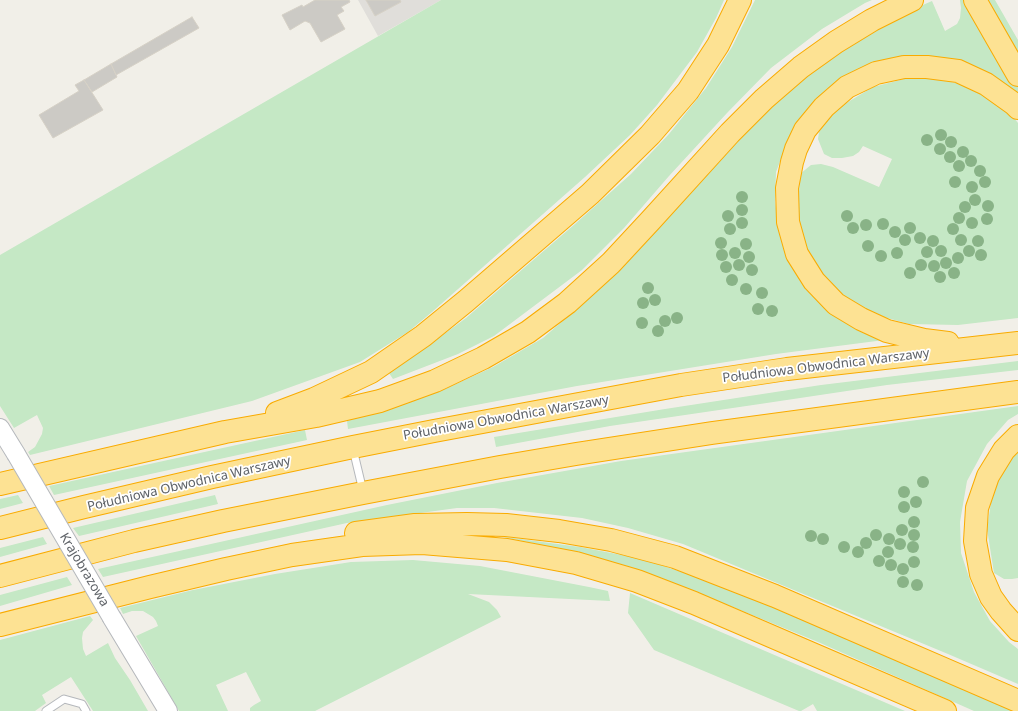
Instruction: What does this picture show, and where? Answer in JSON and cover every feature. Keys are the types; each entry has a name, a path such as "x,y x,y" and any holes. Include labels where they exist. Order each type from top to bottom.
{"highway":[{"path":"225,432 314,399 371,372 423,336 466,301 590,194 650,135 688,91 718,45 740,0"},
{"path":"0,484 225,432 316,416 380,401 435,382 483,358 528,332 567,303 611,263 730,132 769,95 801,68 836,42 872,20 912,0"},
{"path":"975,0 1018,75"},
{"path":"986,347 924,340 887,331 861,319 836,304 814,281 797,254 788,222 787,188 796,149 805,130 824,107 847,87 876,73 904,68 927,67 958,72 986,84 1018,108"},
{"name":"Południowa Obwodnica Warszawy","path":"0,528 197,481 434,430 772,371 1018,343"},
{"path":"0,576 223,521 363,493 576,454 712,432 1018,392"},
{"path":"1018,436 1004,450 988,476 977,508 976,541 981,574 991,597 1000,611 1018,630"},
{"path":"150,586 259,553 322,538 365,531 415,525 467,524 506,525 559,531 611,540 675,557 775,596 1018,701"},
{"path":"0,625 150,586 292,555 362,545 422,543 507,550 576,563 637,581 694,603 945,711"}],"street":[{"name":"Krajobrazowa","path":"0,428 168,711"}],"lane":[{"path":"353,447 363,493"},
{"path":"46,711 64,699 82,704 86,711"}],"shaded area":[{"path":"358,0 441,0 378,36"}],"green space":[{"path":"441,0 724,0 697,52 657,105 630,135 585,177 408,332 360,362 252,401 30,455 28,452 35,447 42,434 43,428 37,415 14,428 0,406 0,255"},
{"path":"755,0 872,0 822,29 771,68 669,176 624,228 582,270 494,336 458,354 393,379 389,373 466,318 631,174 669,134 706,88 732,47"},
{"path":"960,0 970,0 1018,87 1018,97 887,61 787,143 776,172 775,202 780,235 790,263 808,290 833,314 892,339 776,354 577,386 348,429 347,421 445,389 493,367 543,338 595,293 649,237 752,124 820,63 893,18 932,1 945,31 957,24 960,18"},
{"path":"984,0 995,0 1018,40 1018,59"},
{"path":"908,78 933,79 957,83 980,92 1014,118 1018,123 1018,318 958,325 909,324 873,314 848,299 829,284 810,259 801,231 798,209 800,174 811,165 821,164 833,167 879,187 892,159 863,146 859,152 853,156 832,158 824,154 818,139 819,132 824,123 843,105 873,87"},
{"path":"1018,361 1018,370 887,385 610,426 496,447 494,437 821,385"},
{"path":"1018,406 1018,414 1008,420 987,444 967,481 960,522 961,553 974,592 990,621 1009,642 1018,649 1018,684 683,544 628,528 582,518 494,508 457,508 347,523 103,577 98,569 387,505 497,483 621,461"},
{"path":"305,430 307,440 54,495 49,486"},
{"path":"1018,448 1018,578 1004,579 994,573 987,529 991,502 999,477"},
{"path":"18,495 23,503 0,509 0,499"},
{"path":"215,495 218,504 79,536 73,528"},
{"path":"498,536 580,547 643,559 699,578 773,607 1014,711 974,711 818,642 701,594 630,567 586,554"},
{"path":"43,537 47,544 0,557 0,548"},
{"path":"413,560 480,566 589,587 608,591 610,601 468,594 489,602 497,610 501,617 315,711 250,711 250,708 261,701 246,672 216,685 228,711 179,711 136,636 158,626 156,621 153,617 143,611 132,611 123,614 120,608 193,590 275,574 351,562"},
{"path":"67,577 72,585 0,606 0,595"},
{"path":"630,593 905,711 817,711 813,704 799,711 654,650 628,613"},
{"path":"90,616 93,620 83,632 82,638 83,649 86,656 108,643 115,658 148,711 93,711 71,677 42,695 46,703 35,711 0,711 0,640"}],"building":[{"path":"315,0 349,0 350,2 341,7 344,11 337,15 345,29 321,42 310,23 305,21 290,30 282,15 302,5 303,7"},
{"path":"366,0 400,0 401,2 375,16"},
{"path":"192,17 199,28 116,75 111,64"},
{"path":"111,64 117,77 92,92 84,80"},
{"path":"84,80 103,110 53,138 39,115 79,91 75,85"}]}
